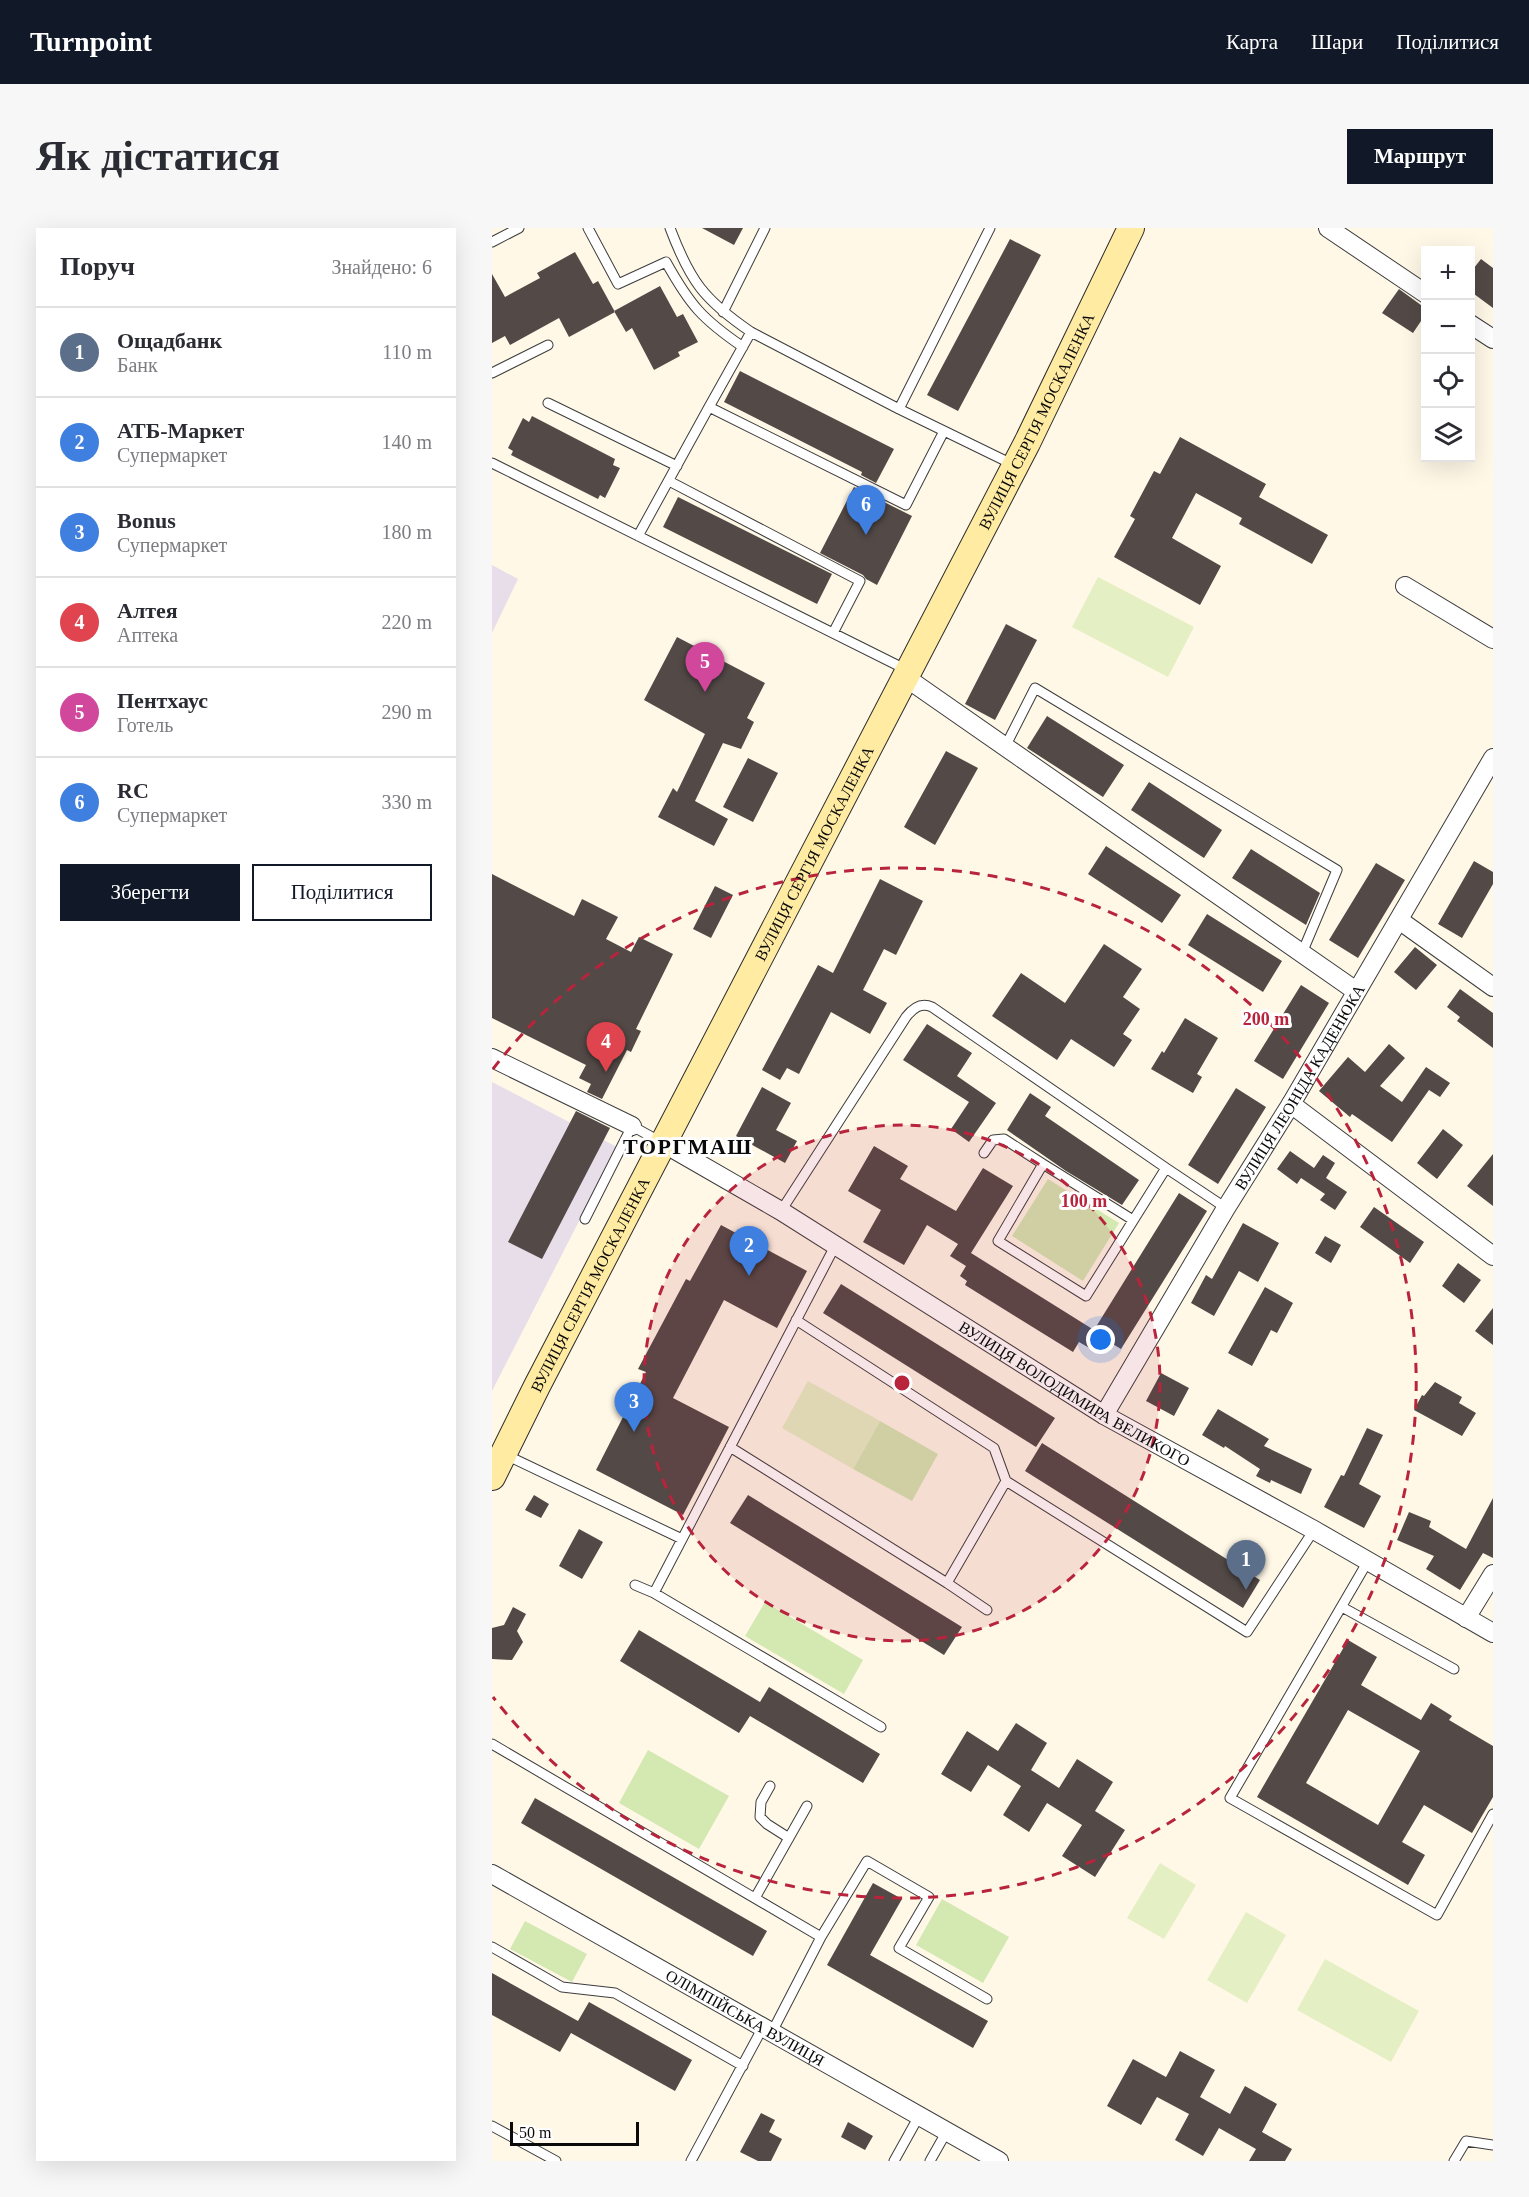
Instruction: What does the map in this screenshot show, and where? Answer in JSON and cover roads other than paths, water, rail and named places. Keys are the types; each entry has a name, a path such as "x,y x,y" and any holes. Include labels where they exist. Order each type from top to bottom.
{"main road":[{"name":"ВУЛИЦЯ СЕРГІЯ МОСКАЛЕНКА","path":"492,1477 1015,466 1131,228"}],"street":[{"path":"1328,228 1421,291"},
{"path":"1475,327 1493,339"},
{"path":"1405,585 1493,639"},
{"path":"907,674 1005,747 1356,991"},
{"name":"ВУЛИЦЯ ЛЕОНІДА КАДЕНЮКА","path":"1104,1415 1226,1208 1291,1104 1493,758"},
{"path":"1399,920 1493,987"},
{"path":"492,1059 632,1126"},
{"path":"1291,1104 1493,1256"},
{"name":"ВУЛИЦЯ ВОЛОДИМИРА ВЕЛИКОГО","path":"663,1143 781,1211 1104,1415 1314,1530 1493,1633"},
{"path":"1466,1618 1493,1574"},
{"name":"ОЛІМПІЙСЬКА ВУЛИЦЯ","path":"493,1876 999,2161"}],"lane":[{"path":"492,242 519,228"},
{"path":"588,228 618,284 666,262 695,309 718,330 743,347"},
{"path":"670,228 687,270 710,300 751,332 1015,466"},
{"path":"723,312 765,228"},
{"path":"899,409 990,228"},
{"path":"638,536 751,332"},
{"path":"492,373 548,345"},
{"path":"548,403 677,466"},
{"path":"709,407 906,505 944,431"},
{"path":"492,463 833,633 907,674"},
{"path":"669,481 860,581 833,633"},
{"path":"1005,747 1035,687 1337,870 1302,953"},
{"path":"781,1211 906,1017 915,1008 924,1005 932,1007 1226,1208"},
{"path":"585,1219 632,1126 663,1143"},
{"path":"984,1152 993,1140 1004,1139 1133,1220"},
{"path":"1044,1164 998,1241 1086,1296 1166,1168"},
{"path":"654,1593 835,1246"},
{"path":"796,1320 994,1448 1006,1481 1247,1632 1314,1530"},
{"path":"730,1447 987,1610"},
{"path":"504,1454 682,1539"},
{"path":"947,1583 1006,1481"},
{"path":"1368,1561 1230,1798 1437,1915 1493,1814"},
{"path":"635,1585 654,1593 881,1727"},
{"path":"1342,1606 1454,1669"},
{"path":"492,1744 821,1937"},
{"path":"770,1786 761,1802 760,1816 767,1824 789,1838"},
{"path":"755,1898 807,1806"},
{"path":"691,2161 742,2066 768,2030 867,1861 929,1897 899,1948 987,1999"},
{"path":"492,1947 562,1987 615,1993 742,2066"},
{"path":"894,2161 920,2116"},
{"path":"492,2126 556,2161"},
{"path":"930,2161 947,2131"},
{"path":"1454,2161 1466,2141 1493,2145"}],"place":[{"name":"RC","path":"866,535"},
{"name":"Пентхаус","path":"705,692"},
{"name":"Алтея","path":"606,1072"},
{"name":"АТБ-Маркет","path":"749,1276"},
{"name":"Bonus","path":"634,1432"},
{"name":"Ощадбанк","path":"1246,1590"}],"district":[{"name":"ТОРГМАШ","path":"688,1146"}]}
